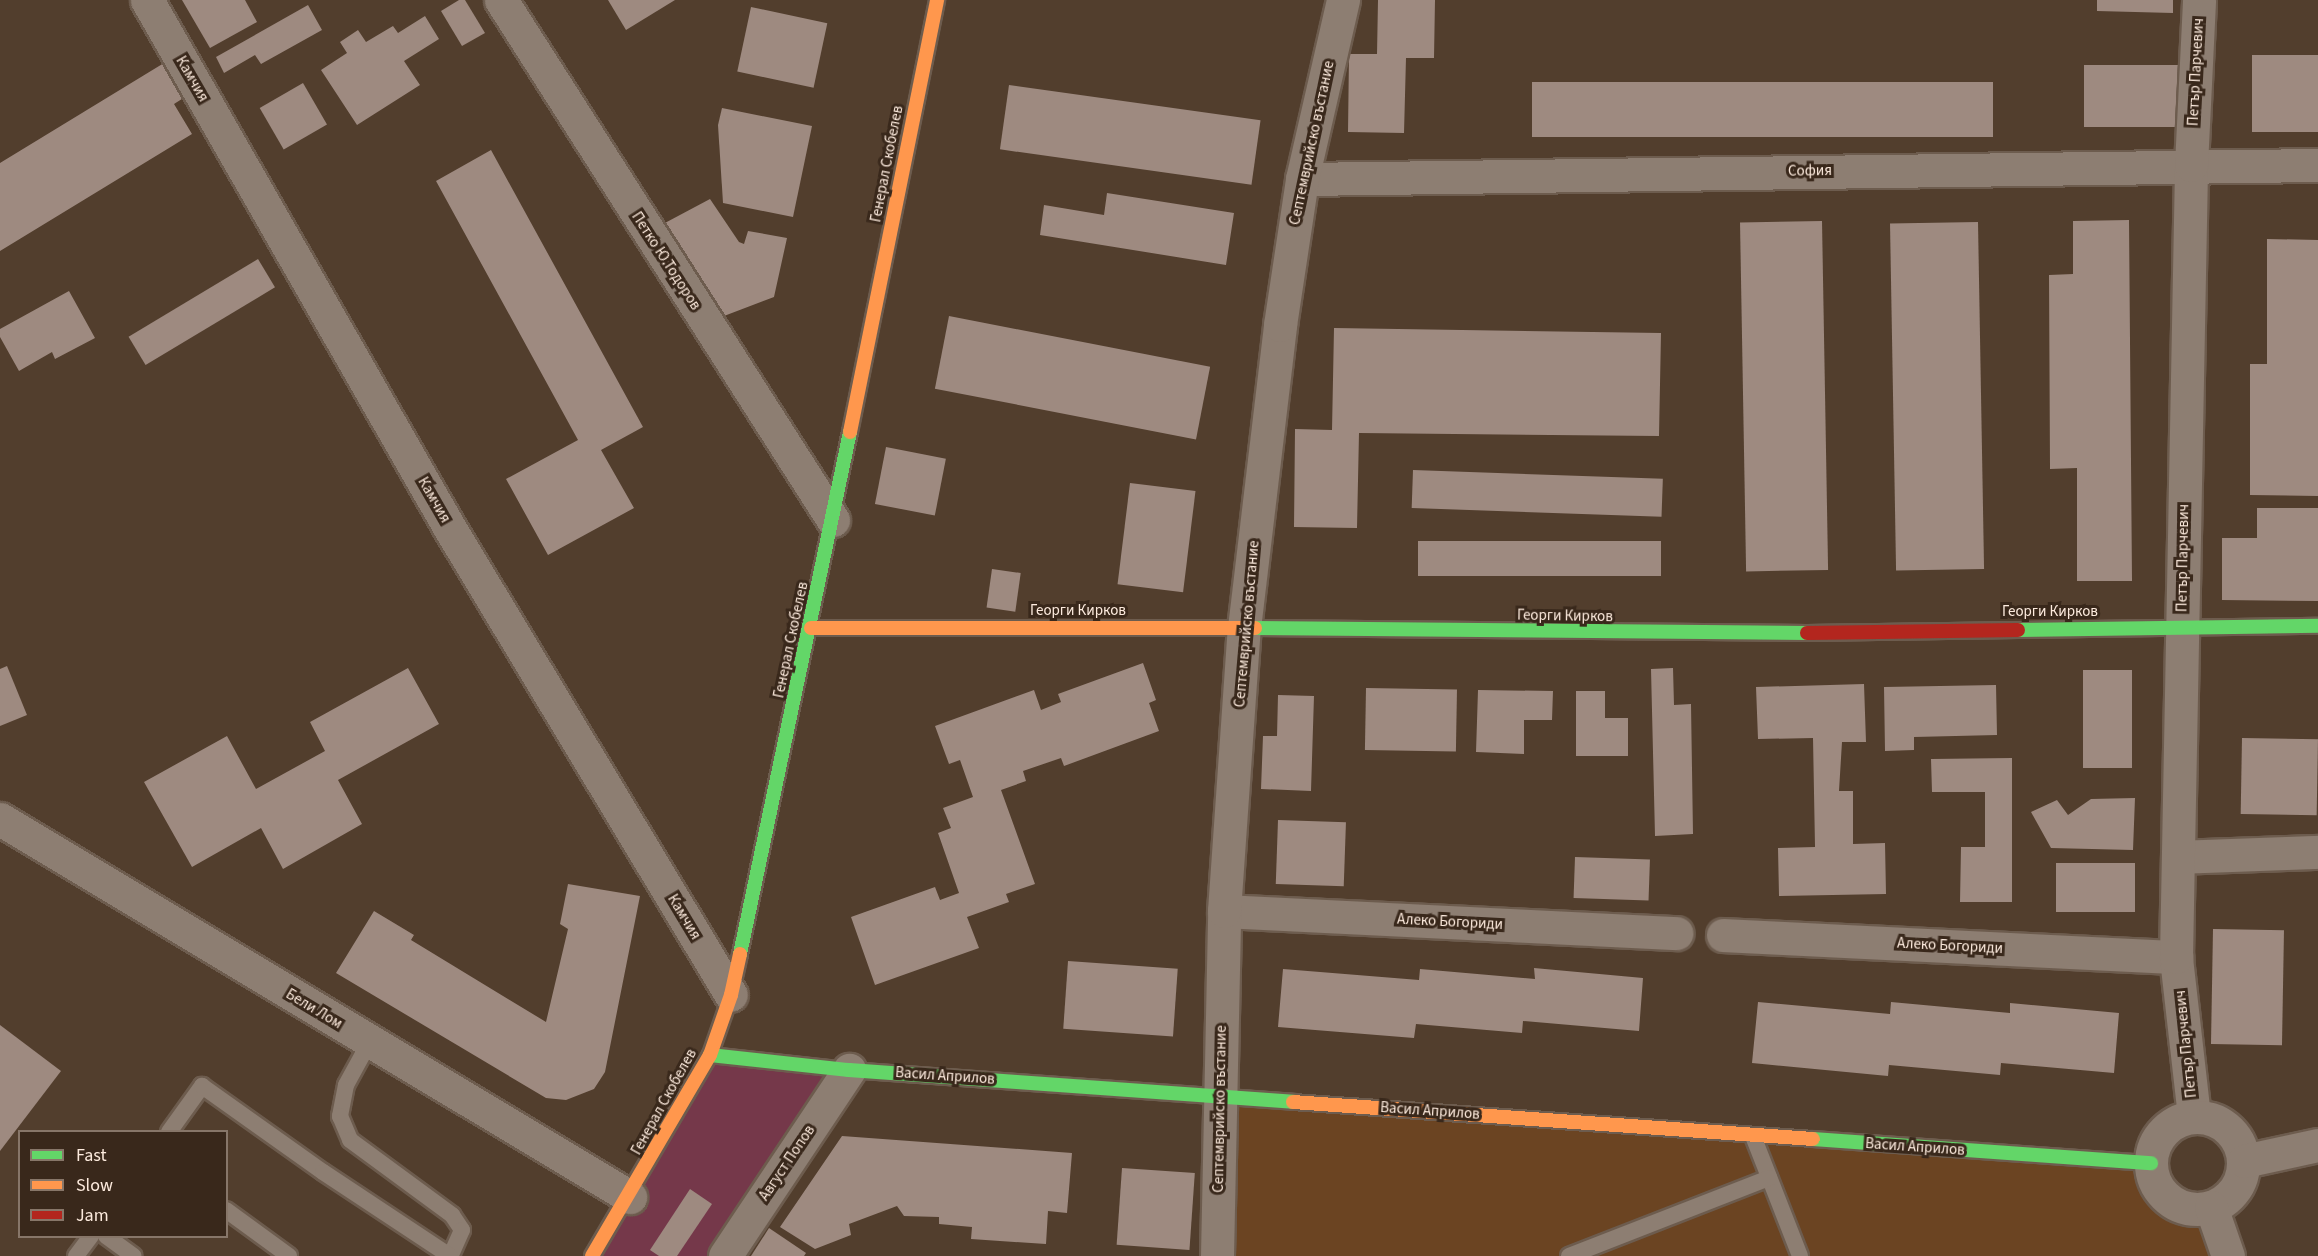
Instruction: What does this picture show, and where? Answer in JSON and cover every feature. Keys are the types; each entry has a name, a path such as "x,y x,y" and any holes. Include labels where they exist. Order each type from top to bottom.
{"street":[{"name":"Камчия","path":"147,0 449,527 731,995"},
{"name":"Петко Ю.Тодоров","path":"501,0 832,520"},
{"name":"Генерал Скобелев","path":"592,1256 630,1197 710,1054 731,995 811,628 937,0"},
{"name":"Септемврийско въстание","path":"1217,1256 1224,912 1245,628 1280,325 1302,179 1343,0"},
{"name":"Петър Парчевич","path":"2194,1116 2176,957 2191,165 2199,0"},
{"name":"София","path":"1302,179 2318,165"},
{"name":"Георги Кирков","path":"811,628 1245,628 1709,634 2318,626"},
{"name":"Бели Лом","path":"0,819 630,1197"},
{"path":"2179,857 2318,852"},
{"name":"Алеко Богориди","path":"1224,912 1676,933"},
{"name":"Алеко Богориди","path":"1723,935 2176,957"},
{"name":"Васил Априлов","path":"710,1054 849,1070 1220,1094 1753,1136 2151,1163"},
{"name":"Август Попов","path":"725,1256 849,1070"},
{"path":"2194,1116 2207,1117 2230,1130 2239,1140 2244,1161 2233,1192 2211,1207 2182,1207 2169,1200 2159,1190 2151,1163 2152,1149 2163,1131 2180,1119 2194,1116"},
{"path":"2244,1161 2318,1145"},
{"path":"2211,1207 2228,1256"}],"lane":[{"path":"170,1130 202,1086 322,1172 451,1256 462,1230 452,1215 350,1140 340,1116 346,1085 369,1042"},
{"path":"1753,1136 1800,1256"},
{"path":"1569,1256 1769,1178"},
{"path":"228,1211 290,1256"},
{"path":"76,1256 90,1238"},
{"path":"109,1238 134,1256"}],"shaded area":[{"path":"710,1055 849,1070 725,1256 592,1256"},
{"path":"1220,1094 2149,1160 2154,1185 2183,1214 2211,1203 2230,1256 1217,1256"}],"building":[{"path":"182,0 245,0 257,22 210,48"},
{"path":"459,0 465,0 485,33 462,46 441,11"},
{"path":"608,0 675,0 626,30"},
{"path":"1378,0 1435,0 1434,58 1406,58 1404,133 1348,132 1349,54 1377,54"},
{"path":"2097,0 2173,0 2173,13 2097,11"},
{"path":"308,5 322,30 261,64 255,55 224,73 216,57"},
{"path":"751,7 827,23 814,88 737,72"},
{"path":"425,16 439,39 404,61 420,85 357,125 321,70 347,53 340,42 358,30 366,42 393,26 398,33"},
{"path":"2252,55 2318,55 2318,132 2252,132"},
{"path":"164,63 185,97 174,104 192,134 0,251 0,163"},
{"path":"2084,65 2182,65 2182,127 2084,127"},
{"path":"1532,82 1993,82 1993,137 1532,137"},
{"path":"303,83 327,125 284,150 260,108"},
{"path":"1009,85 1261,120 1251,185 1000,149"},
{"path":"722,108 812,126 793,217 723,203 718,125"},
{"path":"491,150 643,427 601,450 634,508 548,555 506,479 578,440 436,181"},
{"path":"1107,193 1234,213 1226,265 1040,235 1044,205 1104,215"},
{"path":"710,199 739,242 744,244 748,231 787,238 774,297 724,316 663,224"},
{"path":"2129,220 2132,581 2077,581 2077,468 2050,469 2049,275 2073,274 2073,221"},
{"path":"1822,221 1828,570 1746,571 1740,222"},
{"path":"1978,222 1984,569 1896,570 1890,224"},
{"path":"2267,239 2318,240 2318,496 2250,495 2250,364 2267,364"},
{"path":"258,259 275,287 146,365 129,337"},
{"path":"69,291 95,338 55,359 52,352 19,371 0,337 0,329"},
{"path":"949,316 1210,367 1196,439 935,389"},
{"path":"1334,328 1661,333 1659,436 1359,433 1357,528 1294,527 1295,429 1332,430"},
{"path":"886,447 946,459 935,516 875,504"},
{"path":"1413,470 1663,479 1662,517 1412,508"},
{"path":"1130,483 1196,491 1183,592 1118,584"},
{"path":"2257,508 2318,508 2318,601 2222,600 2222,538 2257,538"},
{"path":"1418,541 1661,541 1661,576 1418,576"},
{"path":"992,569 1021,573 1015,612 987,608"},
{"path":"1143,663 1156,700 1149,703 1159,731 1064,766 1061,758 1023,771 1026,781 1001,790 1035,884 1006,894 1009,902 967,917 979,948 875,985 851,917 935,887 940,900 959,893 938,833 951,828 943,808 973,797 960,760 949,764 935,726 1034,690 1041,710 1061,702 1058,694"},
{"path":"7,666 27,715 0,726 0,669"},
{"path":"408,668 439,724 338,780 362,824 283,869 261,828 192,867 144,782 227,736 256,789 325,751 310,722"},
{"path":"1673,668 1674,705 1691,704 1693,834 1655,836 1651,669"},
{"path":"2083,670 2132,670 2132,768 2083,768"},
{"path":"1864,684 1866,742 1842,742 1839,791 1853,791 1853,844 1885,843 1886,894 1779,896 1778,848 1815,847 1813,738 1758,739 1756,687"},
{"path":"1996,685 1997,735 1914,737 1914,750 1885,751 1884,687"},
{"path":"1366,688 1457,690 1456,752 1365,750"},
{"path":"1478,690 1553,691 1552,720 1524,720 1524,754 1476,752"},
{"path":"1576,691 1605,691 1605,718 1628,718 1628,756 1576,756"},
{"path":"1278,695 1314,696 1311,791 1261,789 1263,736 1277,736"},
{"path":"2242,738 2318,739 2317,815 2241,814"},
{"path":"2012,758 2012,902 1960,902 1961,847 1985,847 1985,792 1932,792 1931,759"},
{"path":"2135,798 2133,850 2051,848 2031,812 2057,800 2068,815 2091,799"},
{"path":"1278,820 1346,822 1344,886 1276,884"},
{"path":"1575,857 1650,860 1649,901 1574,898"},
{"path":"2056,863 2135,863 2135,912 2056,912"},
{"path":"568,884 640,896 605,1072 594,1089 566,1100 546,1098 336,973 374,911 414,935 411,940 546,1022 568,929 560,924"},
{"path":"2213,929 2284,930 2282,1045 2211,1044"},
{"path":"1068,961 1178,969 1173,1037 1063,1029"},
{"path":"1534,968 1643,978 1639,1031 1523,1021 1522,1033 1416,1024 1414,1038 1278,1027 1283,969 1419,980 1420,969 1535,979"},
{"path":"1758,1002 1890,1014 1891,1002 2010,1013 2010,1003 2119,1013 2114,1073 2001,1063 2000,1075 1889,1065 1888,1076 1752,1063"},
{"path":"0,1025 61,1071 0,1151"},
{"path":"842,1136 1072,1153 1067,1213 1048,1211 1046,1244 971,1239 972,1227 939,1224 939,1217 904,1216 897,1206 849,1224 851,1235 815,1249 780,1227"},
{"path":"1122,1168 1195,1173 1189,1250 1117,1245"},
{"path":"690,1189 712,1204 677,1256 659,1256 650,1250"},
{"path":"769,1228 806,1253 804,1256 751,1256"}],"traffic: fast":[{"path":"740,954 850,432"},
{"path":"2018,630 2318,626"},
{"path":"1255,628 1807,633"},
{"path":"710,1055 849,1070 1293,1102"},
{"path":"1813,1139 2151,1163"}],"traffic: slow":[{"path":"850,432 937,0"},
{"path":"811,628 1255,628"},
{"path":"592,1256 710,1055 731,995 740,954"},
{"path":"1293,1102 1813,1139"}],"traffic: jam":[{"path":"1807,633 2018,630"}]}
